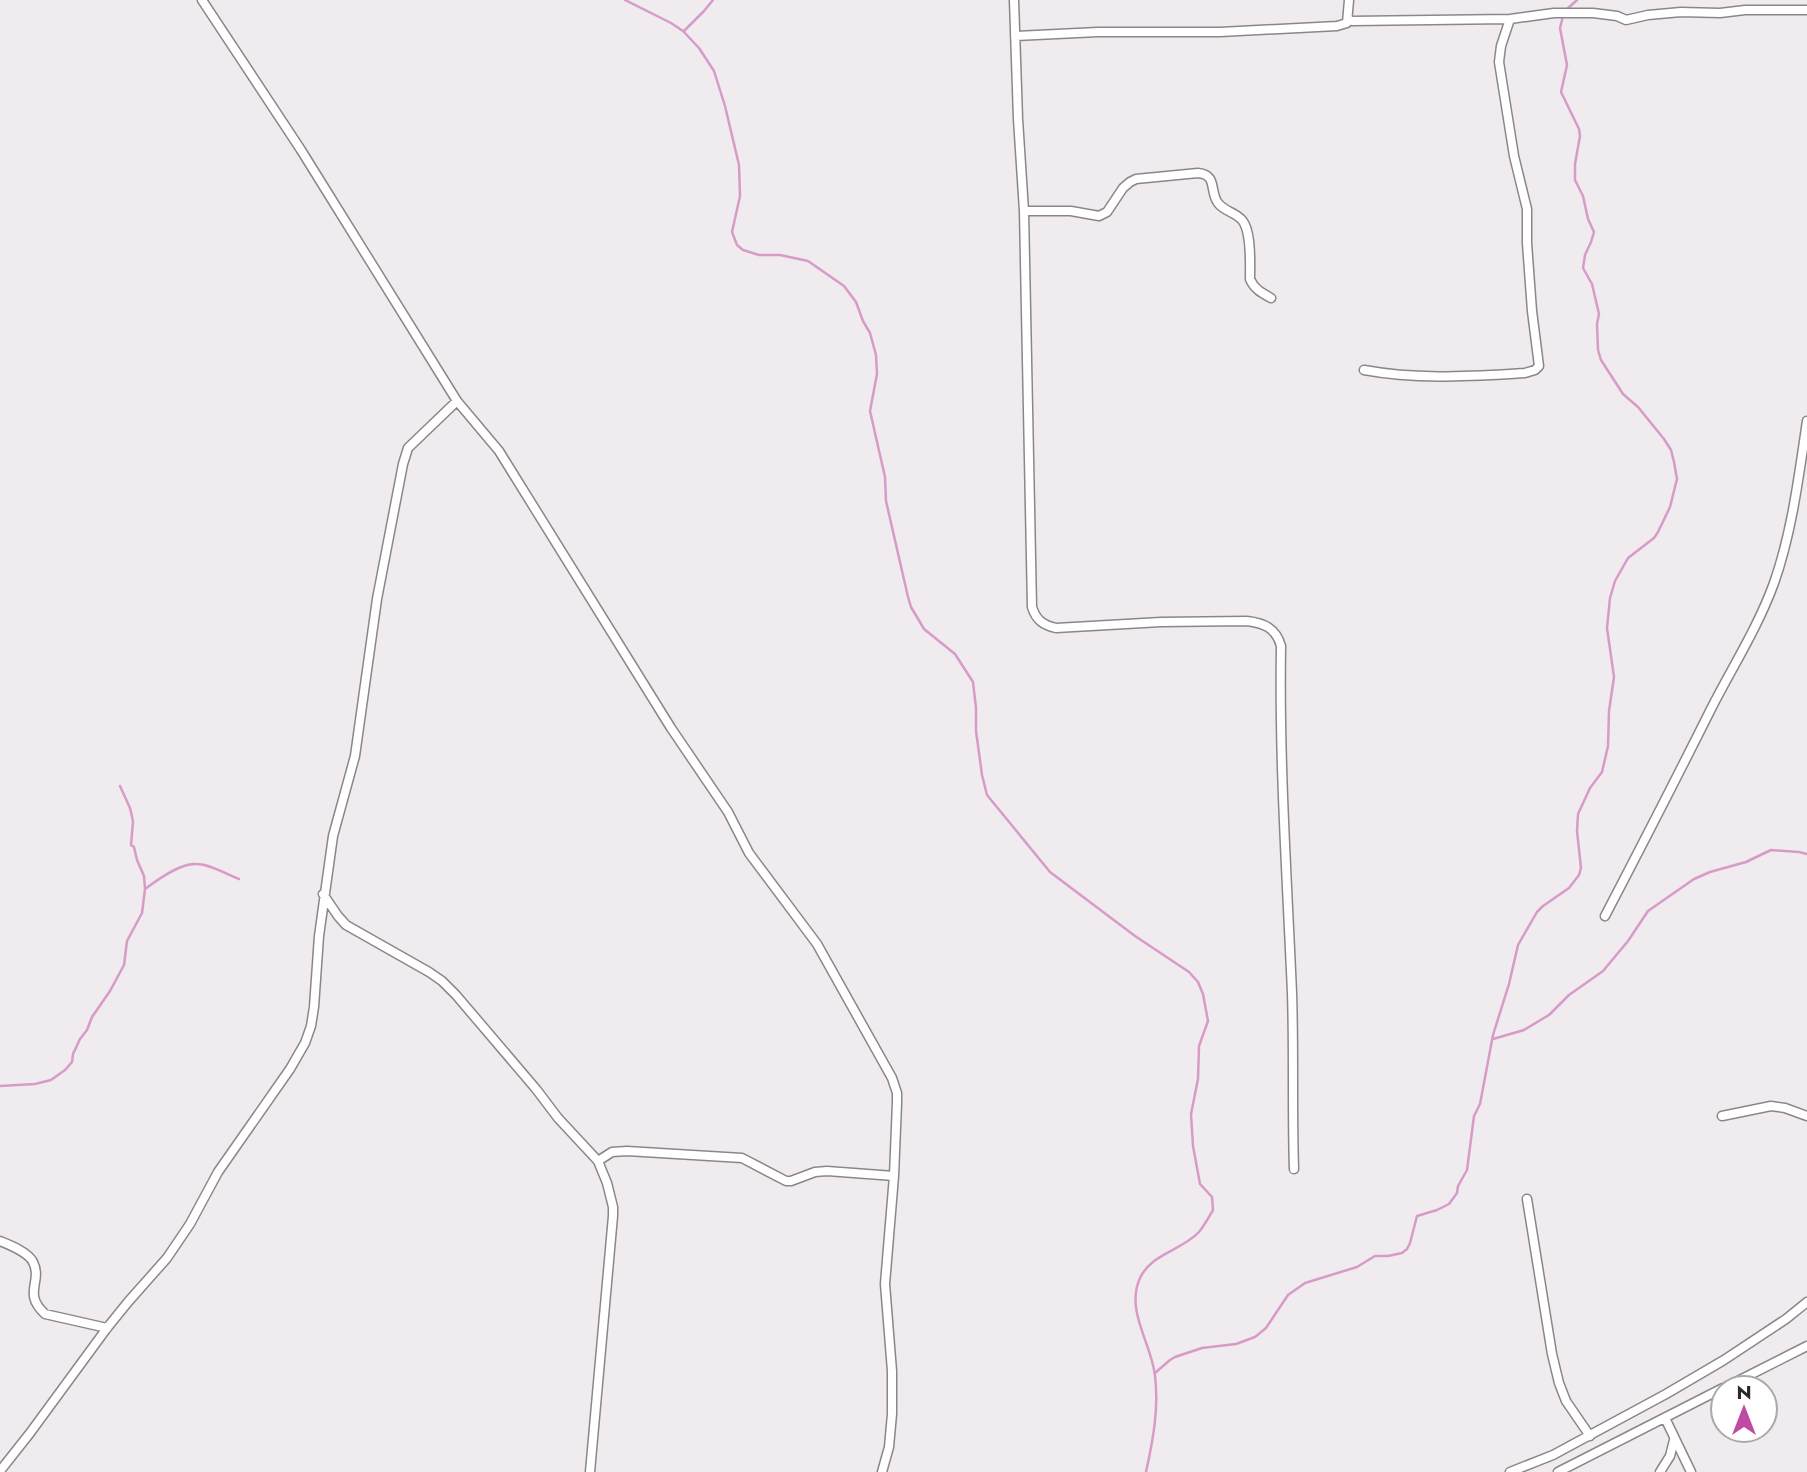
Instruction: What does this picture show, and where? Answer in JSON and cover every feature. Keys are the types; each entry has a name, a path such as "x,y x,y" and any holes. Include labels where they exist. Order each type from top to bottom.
{"street":[{"path":"202,0 301,150 457,401 499,451 671,729 728,812 749,853 817,944 895,1086 897,1103 894,1175 885,1284 892,1371 892,1414 889,1447 882,1472"},
{"path":"1014,0 1024,211 1034,616 1045,626 1056,628 1161,622 1247,621 1266,625 1278,637 1281,646 1280,718 1292,995 1294,1169"},
{"path":"1015,36 1098,32 1220,33 1323,28 1345,25 1349,0"},
{"path":"1348,19 1352,22 1510,19 1554,13 1593,13 1626,20 1681,12 1807,10"},
{"path":"1364,370 1405,376 1455,377 1525,373 1539,366 1529,270 1527,209 1520,186 1500,75 1501,46 1510,19"},
{"path":"1024,211 1071,211 1099,216 1107,212 1130,181 1205,174 1210,178 1217,202 1241,218 1245,225 1252,285 1271,298"},
{"path":"0,1471 107,1328 167,1258 190,1224 218,1172 290,1069 305,1043 314,1007 323,894 333,836 355,756 377,599 403,464 408,448 457,401"},
{"path":"1605,916 1754,631 1774,583 1784,549 1807,421"},
{"path":"323,894 346,925 442,981 598,1161 607,1183 613,1216 590,1472"},
{"path":"1722,1116 1772,1106 1807,1116"},
{"path":"598,1161 612,1152 627,1151 742,1158 786,1181 827,1171 894,1175"},
{"path":"1527,1199 1559,1383 1566,1401 1590,1436"},
{"path":"0,1241 26,1255 33,1262 33,1297 37,1307 45,1314 107,1328"},
{"path":"1510,1472 1553,1455 1665,1394 1724,1360 1807,1302"},
{"path":"1751,1374 1807,1346"},
{"path":"1558,1472 1709,1395"},
{"path":"1665,1418 1691,1472"},
{"path":"1660,1472 1670,1456 1674,1439"}],"waterway":[{"path":"625,0 683,31 699,48 714,71 739,165 740,196 732,232 737,245 759,255 780,255 808,261 844,286 856,302 870,333 876,355 877,374 870,411 885,477 886,501 908,597 924,629 955,654 973,682 976,731 987,795 1050,872 1135,936 1189,972 1198,982 1203,994 1208,1021 1199,1046 1198,1079 1191,1114 1200,1184 1212,1197 1213,1210 1201,1230 1192,1238 1159,1257 1145,1270 1136,1290 1137,1315 1153,1364 1156,1388 1155,1424 1146,1472"},
{"path":"684,31 713,0"},
{"path":"1567,9 1577,0"},
{"path":"1155,1373 1175,1357 1202,1348 1236,1344 1255,1337 1266,1328 1288,1295 1305,1283 1357,1267 1375,1256 1402,1253 1410,1243 1417,1216 1449,1204 1467,1170 1474,1116 1480,1104 1493,1035 1518,945 1537,912 1569,888 1579,875 1581,868 1578,814 1590,788 1602,772 1608,746 1614,677 1607,628 1610,598 1615,581 1628,558 1658,532 1670,507 1677,479 1671,450 1638,407 1623,394 1601,360 1598,350 1599,314 1592,284 1583,268 1594,232 1575,180 1579,129 1561,92 1567,65 1560,28 1563,16"},
{"path":"0,1086 35,1084 51,1080 65,1070 72,1062 73,1054 92,1017 124,965 127,941 142,913 145,889 144,876 131,845 133,821 130,808 120,786"},
{"path":"1493,1039 1524,1030 1549,1015 1569,995 1603,971 1648,911 1694,879 1746,862 1771,850 1807,854"},
{"path":"145,889 169,873 190,864 207,866 239,879"}]}
